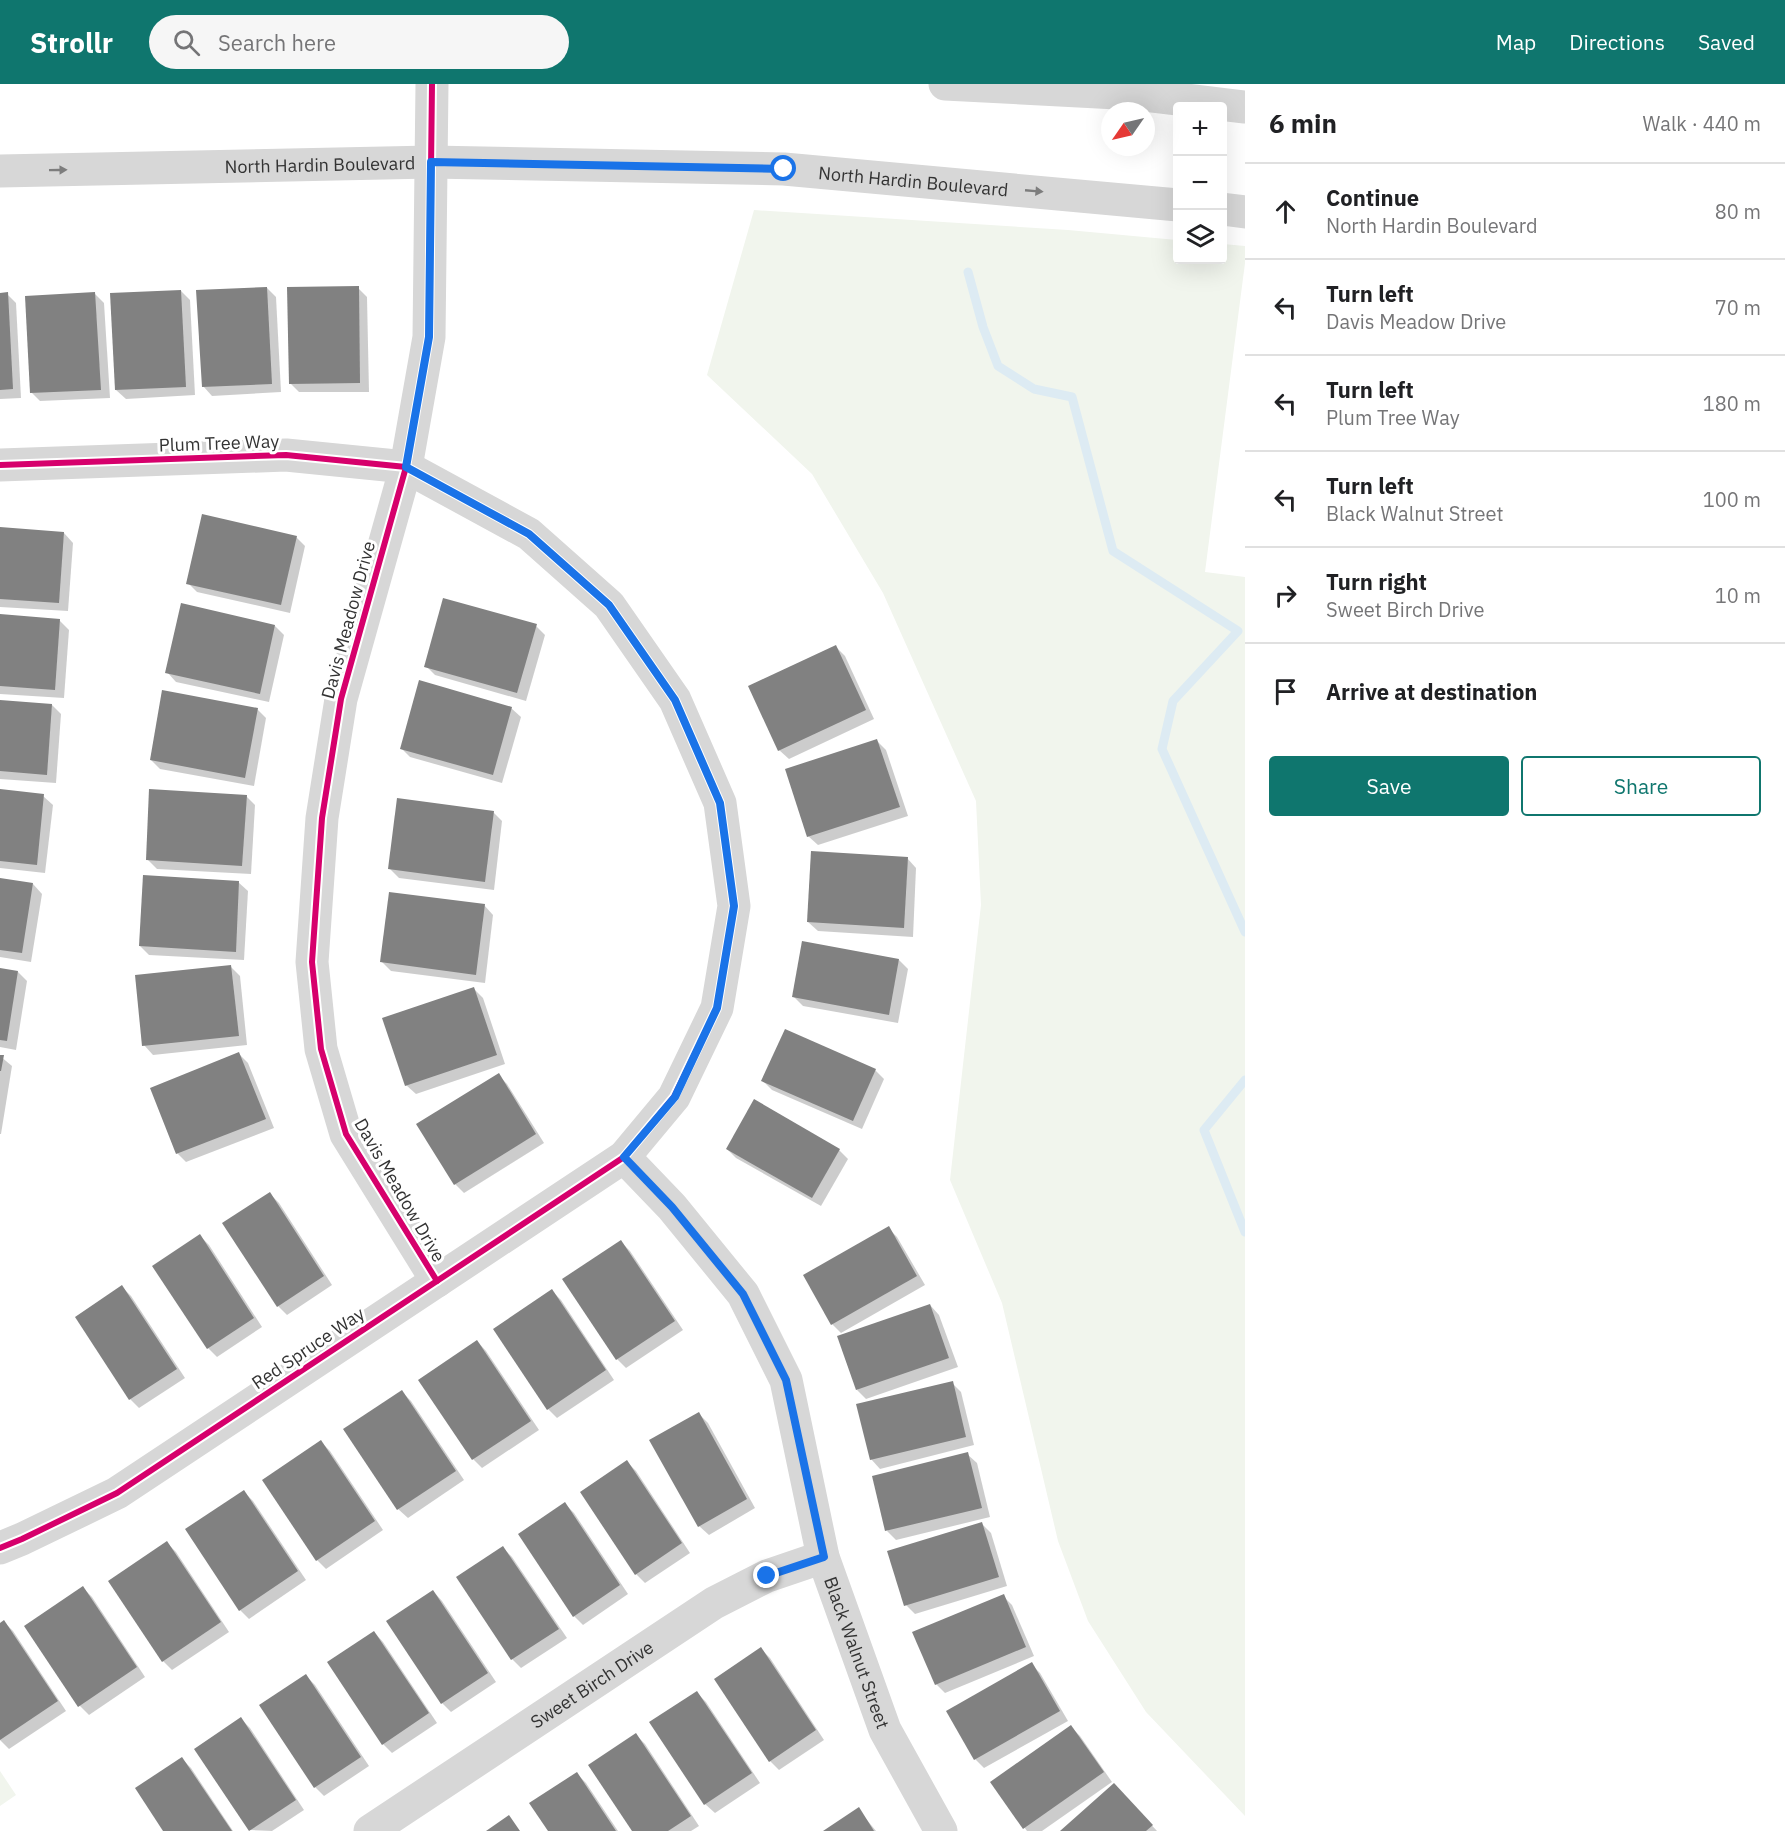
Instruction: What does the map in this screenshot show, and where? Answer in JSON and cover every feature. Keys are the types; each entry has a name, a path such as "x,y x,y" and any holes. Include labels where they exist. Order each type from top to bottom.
{"street":[{"name":"Davis Meadow Drive","path":"432,84 429,337 406,467 341,699 322,818 312,962 321,1049 346,1134 437,1281"},
{"path":"945,84 1136,94 1245,107"},
{"name":"North Hardin Boulevard","path":"0,171 431,162 784,169 1173,205"},
{"path":"1227,210 1245,212"},
{"name":"Plum Tree Way","path":"0,465 286,455 406,467 529,534 609,605 675,700 720,803 734,906 717,1008 675,1097 624,1157"},
{"name":"Red Spruce Way","path":"0,1548 117,1493 624,1157"},
{"name":"Black Walnut Street","path":"624,1157 672,1207 743,1294 786,1380 824,1557 885,1730 941,1831"},
{"name":"Sweet Birch Drive","path":"370,1831 714,1603 767,1576 824,1557"}],"shaded area":[{"path":"754,210 1068,230 1173,240 1173,264 1227,264 1227,244 1245,246 1245,263 1205,572 1245,577 1245,1816 1146,1712 1088,1621 1058,1541 1002,1303 950,1180 981,905 976,801 883,593 812,474 707,375"},
{"path":"0,1771 16,1795 0,1806"}],"building":[{"path":"359,286 360,383 289,384 287,287"},
{"path":"267,287 272,384 202,387 196,290"},
{"path":"181,290 186,387 115,390 110,293"},
{"path":"8,292 13,389 0,390 0,293"},
{"path":"95,292 101,390 30,393 25,296"},
{"path":"202,514 297,536 281,605 186,584"},
{"path":"0,527 64,532 59,603 0,599"},
{"path":"443,598 537,624 517,693 424,667"},
{"path":"181,603 275,625 260,694 165,673"},
{"path":"0,614 60,619 55,690 0,686"},
{"path":"836,645 866,710 778,751 748,686"},
{"path":"419,680 512,707 493,775 400,749"},
{"path":"162,690 258,708 245,778 150,760"},
{"path":"0,700 52,704 47,775 0,771"},
{"path":"877,739 900,807 807,837 785,769"},
{"path":"0,789 44,794 37,865 0,861"},
{"path":"149,789 247,795 242,866 146,860"},
{"path":"397,798 494,811 485,882 388,869"},
{"path":"811,851 908,857 904,928 807,922"},
{"path":"143,875 239,881 236,952 139,946"},
{"path":"0,878 33,883 22,953 0,950"},
{"path":"389,892 485,904 476,975 380,962"},
{"path":"802,941 899,959 889,1015 792,997"},
{"path":"231,965 239,1036 142,1046 135,975"},
{"path":"0,968 18,971 7,1041 0,1040"},
{"path":"474,987 497,1055 405,1086 382,1018"},
{"path":"785,1029 876,1069 853,1121 761,1081"},
{"path":"239,1052 266,1119 176,1154 150,1088"},
{"path":"0,1055 4,1055 1,1071 0,1071"},
{"path":"499,1073 536,1134 454,1185 416,1124"},
{"path":"754,1099 840,1149 812,1198 726,1149"},
{"path":"270,1192 324,1276 277,1307 222,1223"},
{"path":"889,1226 917,1276 831,1325 803,1275"},
{"path":"200,1234 254,1318 207,1349 152,1266"},
{"path":"621,1240 675,1321 616,1360 562,1279"},
{"path":"122,1285 177,1369 129,1400 75,1317"},
{"path":"552,1289 606,1370 547,1410 493,1329"},
{"path":"930,1304 949,1358 856,1390 837,1336"},
{"path":"477,1340 531,1421 472,1460 418,1380"},
{"path":"953,1381 966,1437 870,1460 856,1404"},
{"path":"402,1390 456,1471 397,1510 343,1429"},
{"path":"699,1412 747,1499 698,1527 649,1440"},
{"path":"321,1440 375,1521 316,1561 262,1480"},
{"path":"968,1452 982,1508 885,1531 872,1476"},
{"path":"627,1460 682,1543 635,1575 580,1492"},
{"path":"244,1490 298,1571 239,1611 185,1529"},
{"path":"565,1502 620,1585 573,1617 518,1534"},
{"path":"982,1522 999,1577 904,1606 887,1551"},
{"path":"167,1541 221,1622 162,1662 108,1581"},
{"path":"503,1546 559,1629 511,1660 456,1577"},
{"path":"83,1586 137,1667 78,1707 24,1626"},
{"path":"433,1590 488,1673 441,1704 386,1621"},
{"path":"1004,1594 1026,1647 935,1685 912,1632"},
{"path":"4,1620 58,1701 0,1740 0,1623"},
{"path":"374,1631 429,1713 382,1745 327,1662"},
{"path":"761,1647 816,1730 769,1762 714,1679"},
{"path":"1032,1662 1060,1711 974,1760 946,1711"},
{"path":"306,1674 361,1757 314,1788 259,1705"},
{"path":"697,1691 752,1773 704,1805 649,1722"},
{"path":"241,1717 296,1800 249,1831 194,1749"},
{"path":"1071,1725 1104,1772 1023,1829 990,1782"},
{"path":"636,1733 691,1816 668,1831 632,1831 588,1765"},
{"path":"182,1757 232,1831 163,1831 135,1788"},
{"path":"577,1772 616,1831 548,1831 529,1803"},
{"path":"1114,1783 1153,1825 1146,1831 1060,1831"},
{"path":"859,1807 874,1831 823,1831"},
{"path":"509,1815 520,1831 486,1831"}],"waterway":[{"path":"968,272 983,327 998,366 1034,389 1072,397 1113,551 1238,631 1173,701 1162,749 1245,932"},
{"path":"1245,1080 1204,1130 1245,1232"}],"cycle path":[{"path":"432,84 429,337 406,467 341,699 322,818 312,962 321,1049 346,1134 437,1281"},
{"path":"0,465 286,455 406,467 529,534 609,605 675,700 720,803 734,906 717,1008 674,1097 624,1157 117,1493 0,1548"}],"route":[{"path":"767,1576 824,1557 786,1380 743,1294 672,1207 624,1157 675,1097 717,1008 734,906 720,803 675,700 609,605 529,534 406,467 429,337 431,162 784,169"}]}
